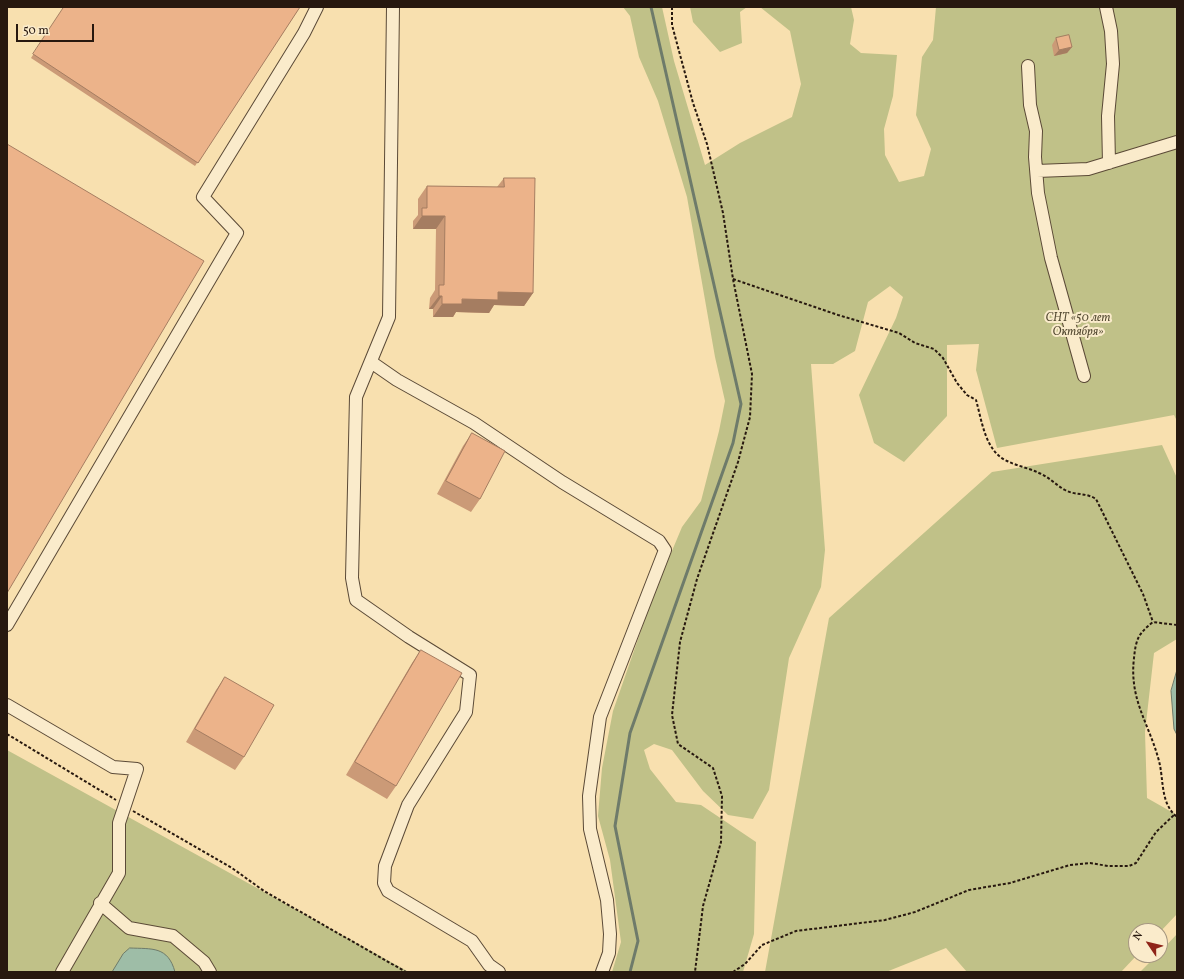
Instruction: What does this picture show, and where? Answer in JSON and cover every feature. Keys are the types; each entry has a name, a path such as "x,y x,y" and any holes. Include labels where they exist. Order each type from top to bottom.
{"street":[{"path":"7,625 237,233 203,197 304,33 317,7"},
{"path":"392,7 389,317 356,397 352,578 356,600 409,637 470,675 466,712 408,805 385,866 384,883 388,891 472,941 489,965 499,972"},
{"path":"1106,7 1111,31 1112,64 1108,116 1109,163"},
{"path":"1028,66 1030,105 1036,131 1035,157 1038,193 1051,258 1084,376"},
{"path":"1037,171 1088,169 1176,146"},
{"path":"371,362 396,380 474,423 562,482 659,541 665,550 600,717 589,796 590,829 607,900 610,934 609,953 602,972"},
{"path":"7,705 113,767 137,769 119,823 119,872 62,972"},
{"path":"100,903 129,928 173,936 204,962 210,972"}],"path":[{"path":"672,7 672,26 692,103 707,144 723,214 733,279 752,374 750,417 738,462 697,579 680,642 672,715 678,744 713,768 722,796 721,842 703,906 695,972"},
{"path":"733,279 838,315 899,333 915,343 934,349 943,358 957,383 967,395 976,400 986,435 995,454 1006,461 1040,473 1072,493 1089,494 1096,499 1143,594 1153,622"},
{"path":"1177,625 1153,622 1142,632 1136,644 1132,673 1134,692 1159,761 1162,792 1177,818"},
{"path":"7,734 124,806 232,868 264,891 406,972"},
{"path":"733,972 746,964 762,945 796,931 885,920 915,912 969,890 1010,883 1070,865 1090,862 1108,866 1129,866 1136,862 1156,832 1174,815"}],"green space":[{"name":"СНТ «50 лет Октября»","path":"623,7 662,7 674,61 705,165 740,143 792,117 801,84 790,31 760,7 851,7 854,20 850,44 861,53 897,55 893,96 884,129 885,155 899,182 924,176 931,149 916,115 922,57 933,40 936,7 1177,7 1177,421 1174,415 997,448 976,370 979,344 947,345 947,416 904,462 874,443 859,395 896,318 903,297 890,286 868,302 855,351 833,364 811,364 825,550 821,587 789,658 769,790 753,819 728,815 703,791 672,750 654,744 644,750 650,769 676,802 701,805 756,842 754,934 743,972 612,972 621,942 610,860 598,816 602,768 613,711 653,596 682,527 701,501 725,401 715,357 687,197 658,101 639,57 630,16"},
{"path":"690,7 747,7 740,12 742,43 720,52 693,22"},
{"path":"1162,445 1177,478 1177,639 1154,653 1145,732 1147,798 1177,815 1177,914 1168,924 1128,923 1128,963 1129,963 1121,972 967,972 946,948 886,972 765,972 829,618 992,472"},
{"path":"7,750 409,972 7,972"},
{"path":"1177,934 1177,972 1140,972 1149,963 1168,963 1168,944"}],"shaded area":[{"path":"1177,670 1177,735 1174,729 1171,691"},
{"path":"130,948 152,949 163,953 168,957 175,972 112,972 123,954"}],"building":[{"path":"64,7 300,7 198,163 33,54"},
{"path":"1069,35 1072,47 1059,50 1056,38"},
{"path":"7,144 204,261 7,593"},
{"path":"504,178 535,178 533,293 498,292 498,300 462,299 462,304 442,304 442,296 439,296 439,285 444,285 445,216 422,216 422,208 427,208 427,186 504,187"},
{"path":"472,433 505,451 480,499 446,481"},
{"path":"421,650 462,673 396,786 355,762"},
{"path":"225,677 274,705 244,757 195,729"}],"waterway":[{"path":"630,972 638,941 615,826 630,733 733,443 741,404 651,7"}]}
